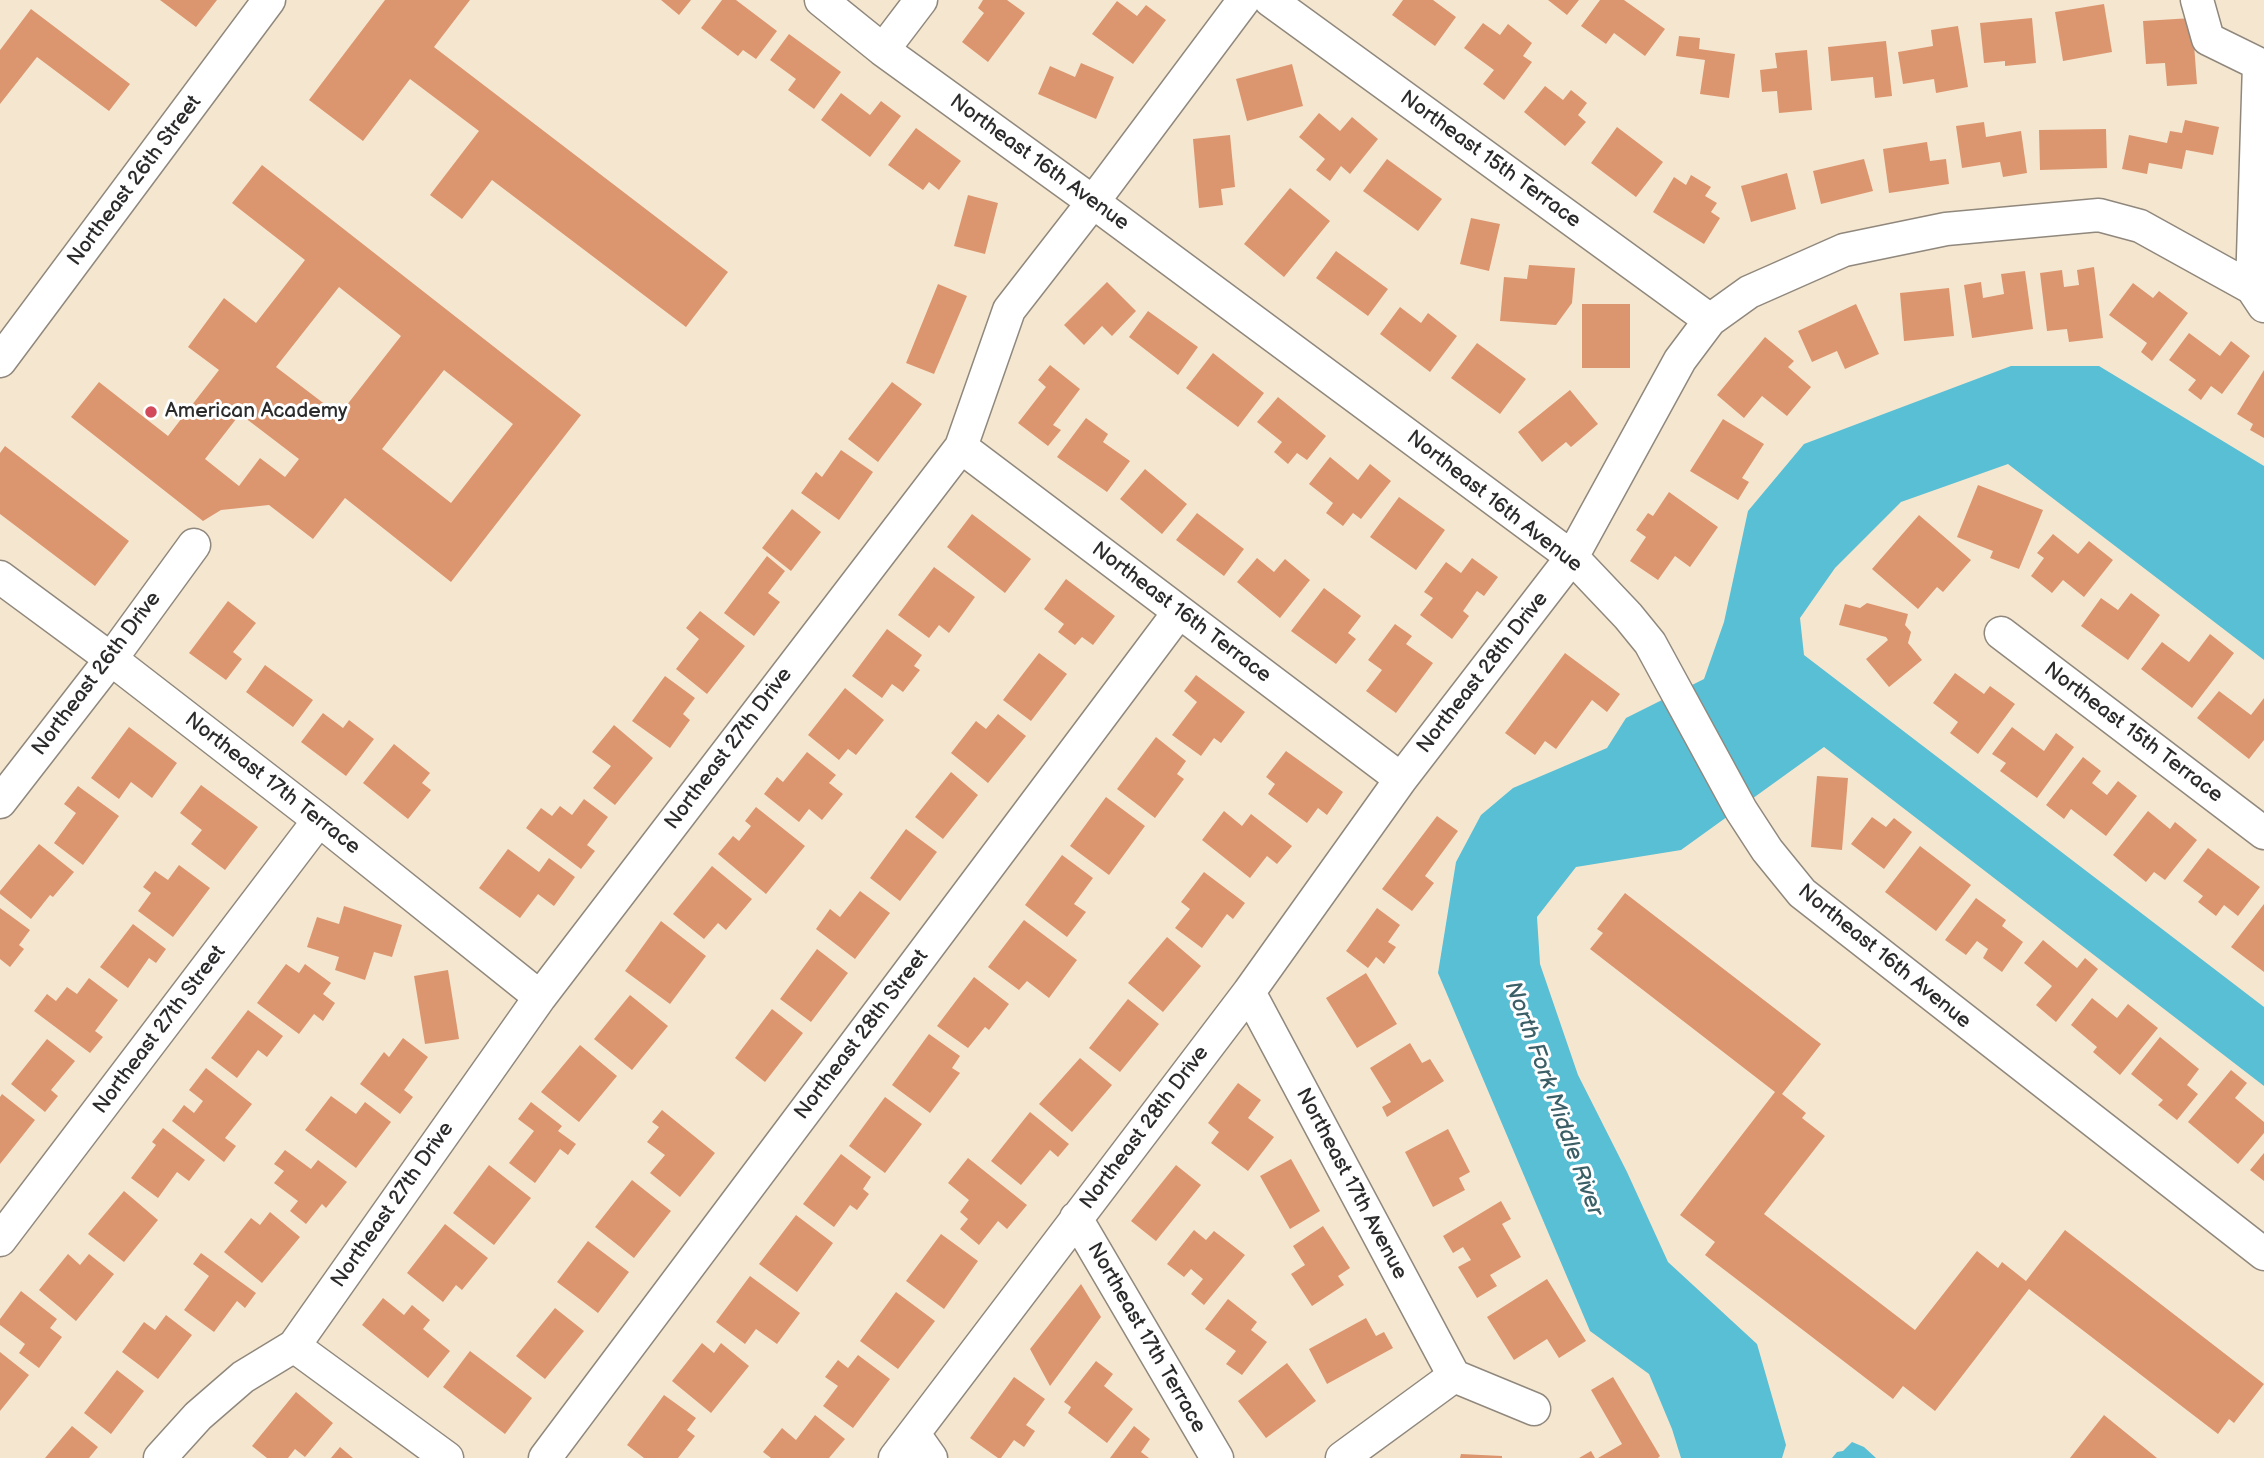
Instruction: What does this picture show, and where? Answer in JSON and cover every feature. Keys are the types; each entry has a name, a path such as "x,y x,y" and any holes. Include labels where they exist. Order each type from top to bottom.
{"street":[{"name":"Northeast 26th Street","path":"0,361 269,0"},
{"name":"Northeast 16th Avenue","path":"821,0 884,50 1572,557 1650,643 1741,810 1801,892 2264,1254"},
{"path":"884,50 921,0"},
{"name":"Northeast 27th Drive","path":"160,1458 198,1416 243,1377 294,1346 540,997 961,447 1009,310 1244,0"},
{"name":"Northeast 15th Terrace","path":"1270,0 1710,320"},
{"path":"2197,0 2208,39 2259,64 2258,297"},
{"name":"Northeast 28th Drive","path":"913,1450 1076,1218 1249,992 1401,779 1572,557 1680,360 1710,320 1749,292 1844,250 1946,229 2099,215 2140,226 2258,297"},
{"name":"Northeast 16th Terrace","path":"961,447 1401,779"},
{"name":"Northeast 26th Drive","path":"0,802 111,659 194,545"},
{"name":"Northeast 17th Terrace","path":"0,578 111,659 320,820 540,997"},
{"name":"Northeast 28th Street","path":"545,1458 1179,612"},
{"name":"Northeast 15th Terrace","path":"2001,633 2264,833"},
{"name":"Northeast 27th Street","path":"0,1240 320,820"},
{"name":"Northeast 17th Avenue","path":"1249,992 1454,1376"},
{"name":"Northeast 17th Terrace","path":"1076,1218 1217,1458"},
{"path":"294,1346 447,1458"},
{"path":"1342,1458 1454,1376 1534,1409"}],"water":[{"name":"North Fork Middle River","path":"2011,366 2099,366 2264,466 2264,660 2008,464 1901,502 1835,568 1800,618 1804,655 2264,1007 2264,1086 1824,747 1681,850 1576,867 1537,917 1540,964 1578,1075 1668,1262 1757,1344 1786,1445 1782,1458 1681,1458 1649,1374 1590,1331 1438,973 1456,862 1481,815 1513,788 1607,748 1626,718 1704,679 1724,622 1748,511 1804,444"},
{"path":"1852,1442 1864,1447 1876,1458 1832,1458"}],"building":[{"path":"160,0 217,0 196,27"},
{"path":"385,0 470,0 434,47 728,272 686,327 492,180 462,219 430,195 479,131 410,79 363,141 309,100"},
{"path":"661,0 691,0 679,15"},
{"path":"722,0 736,0 777,31 756,59 743,50 738,56 701,28"},
{"path":"983,0 1007,0 1025,13 988,62 962,42 984,13 978,8"},
{"path":"1403,0 1433,0 1456,17 1435,46 1392,15"},
{"path":"1548,0 1579,0 1567,15"},
{"path":"1600,0 1624,0 1665,29 1645,56 1614,33 1606,44 1581,26"},
{"path":"1117,1 1137,16 1146,5 1166,20 1133,64 1092,34"},
{"path":"2104,4 2112,52 2063,61 2055,12"},
{"path":"31,9 130,84 109,111 37,57 0,104 0,50"},
{"path":"2032,18 2036,63 2005,66 2005,61 1984,63 1980,23"},
{"path":"2192,18 2197,84 2167,86 2165,63 2146,64 2143,21"},
{"path":"1483,23 1500,35 1508,24 1532,43 1523,56 1532,62 1504,100 1483,84 1494,70 1464,48"},
{"path":"1958,26 1968,87 1936,93 1934,79 1903,84 1898,52 1933,46 1931,30"},
{"path":"789,34 841,72 814,109 788,90 796,79 770,60"},
{"path":"1679,36 1700,38 1699,49 1735,54 1729,98 1700,94 1705,60 1676,56"},
{"path":"1886,41 1892,96 1875,98 1873,77 1831,81 1828,47"},
{"path":"1807,50 1812,110 1779,113 1777,91 1762,92 1760,70 1777,68 1775,53"},
{"path":"1081,63 1114,77 1096,119 1038,94 1050,66 1075,77"},
{"path":"1292,64 1303,106 1247,121 1236,79"},
{"path":"1545,86 1563,100 1571,90 1587,103 1578,115 1586,122 1565,146 1524,112"},
{"path":"841,93 870,115 881,101 901,116 870,157 821,120"},
{"path":"1319,113 1340,131 1352,117 1378,139 1350,174 1341,166 1330,181 1316,170 1325,159 1299,137"},
{"path":"2185,120 2219,127 2213,155 2186,150 2182,169 2149,163 2147,174 2122,169 2129,135 2167,143 2170,131 2182,133"},
{"path":"1984,122 1986,137 2021,131 2027,173 2003,177 2000,162 1962,168 1956,126"},
{"path":"1617,127 1663,162 1636,197 1591,163"},
{"path":"916,128 961,161 939,190 929,182 923,190 888,165"},
{"path":"2106,129 2107,168 2040,170 2039,130"},
{"path":"1230,135 1235,187 1221,189 1223,205 1199,208 1193,139"},
{"path":"1927,142 1930,161 1946,159 1949,184 1889,193 1883,149"},
{"path":"1387,159 1442,199 1418,231 1363,191"},
{"path":"1864,159 1873,191 1821,204 1813,171"},
{"path":"262,165 581,415 451,582 345,498 313,539 269,505 221,510 203,521 71,417 99,382 168,436 219,370 188,347 224,298 256,323 305,260 232,203","holes":["339,287 401,336 339,415 276,367","444,370 513,424 451,503 382,449","240,414 299,459 285,477 260,458 239,486 205,459"]},
{"path":"1787,173 1796,209 1751,222 1741,186"},
{"path":"1691,175 1711,187 1705,196 1717,203 1711,212 1720,218 1704,244 1653,212 1674,177 1686,185"},
{"path":"1290,188 1330,221 1284,277 1244,244"},
{"path":"968,195 998,203 985,254 954,246"},
{"path":"1471,218 1500,224 1489,271 1460,264"},
{"path":"1336,251 1388,289 1368,316 1316,278"},
{"path":"1529,265 1575,268 1572,303 1556,325 1500,321 1504,277 1527,279"},
{"path":"2094,267 2103,338 2069,342 2067,329 2047,331 2040,273 2062,270 2064,287 2079,285 2077,270"},
{"path":"2025,271 2033,329 1972,338 1964,285 1981,282 1983,298 2004,294 2001,274"},
{"path":"1107,282 1136,311 1112,336 1102,326 1084,345 1064,325"},
{"path":"2133,283 2153,298 2159,291 2188,313 2152,361 2141,352 2147,343 2109,315"},
{"path":"938,284 967,296 934,374 906,363"},
{"path":"1949,288 1954,336 1904,341 1900,293"},
{"path":"1582,304 1630,304 1630,368 1582,368"},
{"path":"1856,304 1879,354 1845,369 1837,351 1812,362 1798,331"},
{"path":"1400,307 1421,323 1428,313 1457,336 1430,372 1380,334"},
{"path":"1148,311 1198,347 1178,375 1129,337"},
{"path":"2189,333 2220,356 2231,341 2250,356 2222,394 2211,386 2201,400 2188,390 2196,380 2169,360"},
{"path":"1765,337 1794,361 1788,367 1811,387 1787,416 1762,396 1744,418 1717,395"},
{"path":"1477,343 1526,379 1500,414 1451,378"},
{"path":"1213,353 1264,393 1238,427 1186,388"},
{"path":"1050,365 1080,389 1053,425 1061,430 1048,446 1018,423 1046,387 1038,380"},
{"path":"2264,370 2264,438 2250,430 2253,424 2237,414"},
{"path":"892,382 922,404 878,462 848,439"},
{"path":"1570,390 1598,424 1571,447 1566,442 1542,462 1518,432"},
{"path":"1278,397 1326,436 1307,460 1297,453 1288,464 1274,452 1282,442 1257,422"},
{"path":"1086,418 1108,434 1103,442 1130,461 1107,492 1057,457"},
{"path":"1723,419 1764,444 1742,478 1749,482 1738,500 1690,471"},
{"path":"5,446 129,541 95,586 0,514 0,453"},
{"path":"841,450 873,472 839,520 801,493 816,472 822,477"},
{"path":"1330,457 1358,480 1370,464 1391,481 1361,519 1353,513 1343,526 1326,513 1333,503 1309,484"},
{"path":"1145,469 1187,504 1162,534 1120,499"},
{"path":"1978,485 2043,510 2019,569 1990,558 1993,551 1957,537"},
{"path":"1669,492 1718,527 1690,567 1675,556 1658,580 1630,561 1646,537 1636,530 1648,513 1653,516"},
{"path":"1399,497 1445,530 1416,570 1370,537"},
{"path":"792,509 821,532 791,571 762,548"},
{"path":"1197,513 1244,549 1224,576 1176,540"},
{"path":"972,514 1031,559 1005,593 947,547"},
{"path":"1919,515 1971,560 1943,592 1937,587 1918,609 1872,569"},
{"path":"2053,534 2078,554 2089,541 2113,560 2084,597 2063,580 2052,593 2031,576 2044,558 2037,553"},
{"path":"767,556 785,571 768,593 780,602 754,636 724,613"},
{"path":"1257,558 1274,572 1285,559 1310,580 1280,618 1237,582"},
{"path":"1472,558 1498,577 1484,596 1477,591 1463,611 1469,616 1452,639 1420,615 1433,598 1424,592 1446,562 1461,573"},
{"path":"934,567 975,597 949,633 939,625 929,638 898,615"},
{"path":"1066,579 1115,616 1093,645 1082,637 1075,645 1058,632 1064,624 1044,609"},
{"path":"1324,588 1361,616 1348,633 1356,639 1336,664 1291,631"},
{"path":"2131,593 2160,615 2128,660 2081,626 2101,598 2118,610"},
{"path":"228,601 256,623 233,652 242,659 226,680 189,653"},
{"path":"1867,603 1908,614 1905,625 1911,632 1908,643 1922,660 1889,687 1866,659 1888,640 1886,637 1839,625 1845,604 1860,608"},
{"path":"700,611 745,646 707,694 676,669 699,639 686,628"},
{"path":"1395,624 1412,636 1406,644 1433,663 1396,713 1366,691 1382,670 1368,660"},
{"path":"887,629 922,655 914,666 920,670 903,692 892,684 882,698 852,676"},
{"path":"2210,634 2234,653 2192,708 2141,669 2162,642 2189,662"},
{"path":"1039,653 1067,674 1031,721 1003,700"},
{"path":"1565,653 1620,694 1607,712 1592,700 1556,749 1545,741 1535,755 1505,733"},
{"path":"265,665 313,700 293,727 246,692"},
{"path":"1955,673 1984,694 1990,686 2015,704 1978,754 1950,733 1958,722 1933,703"},
{"path":"1196,675 1245,712 1221,743 1214,738 1201,756 1172,735 1197,702 1184,691"},
{"path":"665,676 695,698 683,714 690,720 670,748 632,721"},
{"path":"845,688 884,720 856,755 848,749 839,760 808,735"},
{"path":"2219,691 2251,715 2264,698 2264,740 2249,759 2197,718"},
{"path":"323,713 343,728 349,720 374,739 346,776 301,742"},
{"path":"998,714 1026,736 988,783 951,753 976,721 986,729"},
{"path":"614,725 653,758 615,805 593,788 611,766 592,752"},
{"path":"129,727 177,763 152,798 131,782 119,799 91,778"},
{"path":"2012,727 2044,751 2056,733 2074,747 2037,798 2000,771 2006,763 1992,754"},
{"path":"1156,737 1186,761 1177,774 1184,779 1155,818 1117,789"},
{"path":"394,744 430,773 422,783 431,790 408,819 363,783"},
{"path":"1286,751 1343,792 1327,815 1318,808 1307,823 1268,794 1275,784 1266,777"},
{"path":"807,752 836,775 829,783 843,794 822,820 809,809 799,822 764,794 777,777 783,782"},
{"path":"2083,757 2101,771 2092,783 2107,795 2118,781 2137,796 2106,836 2071,809 2064,819 2046,805"},
{"path":"951,772 978,795 943,839 915,817"},
{"path":"1817,776 1848,778 1842,850 1811,847"},
{"path":"201,785 258,827 225,870 191,844 202,830 180,813"},
{"path":"78,786 119,816 83,865 54,843 76,813 64,804"},
{"path":"1106,797 1145,826 1109,875 1070,846"},
{"path":"584,799 608,817 587,845 595,851 581,869 526,828 541,808 552,816 560,806 572,815"},
{"path":"756,807 805,846 766,894 718,854 733,836 739,841 751,826 745,821"},
{"path":"1224,811 1242,826 1251,814 1292,846 1277,864 1267,856 1250,878 1202,840"},
{"path":"2148,811 2170,829 2175,822 2197,840 2165,880 2154,872 2146,882 2113,855"},
{"path":"1437,816 1458,831 1425,876 1434,883 1412,911 1382,889"},
{"path":"1872,817 1886,827 1894,818 1912,832 1884,869 1851,844"},
{"path":"906,829 937,852 900,901 870,878"},
{"path":"39,844 74,872 53,897 50,895 31,919 0,894 0,891"},
{"path":"1920,846 1971,885 1936,931 1885,892"},
{"path":"2208,848 2260,887 2238,916 2224,905 2216,916 2198,902 2203,896 2183,881"},
{"path":"508,849 539,872 549,858 575,877 554,906 538,894 520,918 479,888"},
{"path":"1062,855 1093,878 1074,904 1086,912 1067,937 1025,905"},
{"path":"179,865 210,888 173,937 138,911 151,893 143,887 155,871 168,880"},
{"path":"712,866 752,899 726,930 718,923 704,939 673,914"},
{"path":"1204,872 1245,903 1233,919 1227,914 1202,948 1175,928 1190,909 1181,902"},
{"path":"860,891 890,913 855,959 816,929 830,909 840,917"},
{"path":"1625,893 1821,1044 1782,1094 1806,1113 1802,1118 1825,1136 1764,1214 1915,1330 1977,1251 1998,1268 2002,1262 2026,1281 2065,1230 2264,1384 2234,1423 2229,1419 2218,1434 2029,1289 1935,1411 1903,1386 1893,1399 1705,1255 1715,1242 1680,1215 1775,1092 1590,949 1603,933 1597,929"},
{"path":"1976,898 2006,920 2002,926 2023,942 2002,972 1983,958 1988,949 1977,941 1966,955 1945,940"},
{"path":"2264,904 2264,972 2231,947"},
{"path":"344,906 402,925 392,957 374,952 365,980 335,970 339,957 307,947 317,917 339,924"},
{"path":"0,908 30,930 19,945 24,949 10,967 0,959"},
{"path":"1377,908 1400,925 1388,942 1396,947 1384,964 1376,957 1368,968 1346,951"},
{"path":"1024,920 1077,960 1049,998 1027,981 1019,990 988,967"},
{"path":"661,921 706,956 670,1004 625,971"},
{"path":"133,924 166,949 156,963 149,958 128,988 100,967"},
{"path":"1167,937 1201,966 1163,1012 1128,983"},
{"path":"2043,940 2077,968 2085,958 2098,969 2056,1022 2036,1005 2052,986 2024,963"},
{"path":"817,949 848,973 811,1022 780,999"},
{"path":"286,964 299,973 305,964 331,983 323,994 335,1003 323,1021 314,1014 299,1034 257,1003"},
{"path":"448,970 459,1039 425,1044 414,976"},
{"path":"1366,973 1397,1024 1357,1048 1326,998"},
{"path":"974,977 1009,1004 989,1030 985,1027 968,1048 937,1026"},
{"path":"89,978 118,1000 95,1031 103,1037 90,1053 34,1011 47,994 56,1001 67,987 77,994"},
{"path":"630,995 668,1026 632,1070 594,1039"},
{"path":"2092,998 2117,1018 2128,1004 2158,1028 2120,1075 2093,1052 2097,1047 2071,1025"},
{"path":"1128,999 1159,1024 1120,1072 1089,1048"},
{"path":"772,1009 803,1033 765,1082 735,1058"},
{"path":"248,1010 283,1036 267,1057 258,1050 237,1078 211,1058"},
{"path":"929,1034 960,1056 952,1068 960,1073 930,1113 892,1085"},
{"path":"2160,1037 2199,1069 2187,1085 2198,1094 2177,1120 2158,1105 2163,1100 2131,1074"},
{"path":"403,1038 428,1057 404,1090 413,1097 400,1114 360,1084 384,1052 389,1057"},
{"path":"47,1039 75,1061 51,1090 58,1096 45,1112 11,1084"},
{"path":"1410,1043 1422,1063 1430,1059 1444,1081 1387,1117 1382,1107 1391,1102 1370,1068"},
{"path":"580,1045 617,1076 579,1122 541,1092"},
{"path":"1080,1058 1112,1085 1072,1132 1039,1104"},
{"path":"206,1068 252,1104 225,1138 236,1146 224,1162 172,1121 184,1105 194,1113 203,1101 189,1090"},
{"path":"2231,1070 2247,1083 2235,1098 2264,1122 2264,1133 2238,1164 2188,1122"},
{"path":"1238,1083 1261,1100 1248,1118 1274,1137 1248,1171 1211,1143 1219,1132 1208,1123"},
{"path":"2,1094 35,1120 0,1164 0,1097"},
{"path":"331,1096 356,1114 365,1102 391,1122 356,1168 305,1130"},
{"path":"885,1097 922,1124 885,1173 849,1146"},
{"path":"531,1102 562,1126 558,1131 576,1144 568,1155 560,1149 535,1183 509,1163 534,1131 518,1119"},
{"path":"662,1110 715,1153 680,1197 650,1173 665,1155 647,1142 659,1127 652,1122"},
{"path":"1030,1112 1069,1144 1058,1157 1050,1150 1021,1185 991,1161"},
{"path":"163,1128 205,1160 189,1181 177,1172 158,1198 131,1178 156,1145 152,1142"},
{"path":"1448,1129 1470,1172 1459,1178 1465,1190 1433,1207 1405,1152"},
{"path":"285,1150 311,1169 318,1160 347,1182 326,1208 322,1204 306,1224 290,1211 298,1201 274,1183 284,1171 274,1164"},
{"path":"2264,1153 2264,1181 2250,1170"},
{"path":"841,1154 871,1177 863,1189 869,1194 857,1210 850,1205 834,1227 803,1204"},
{"path":"968,1158 1027,1205 1007,1229 998,1221 979,1245 960,1229 968,1219 960,1212 969,1200 948,1183"},
{"path":"1291,1159 1320,1211 1290,1229 1260,1176"},
{"path":"489,1165 531,1198 494,1245 453,1213"},
{"path":"1176,1165 1201,1185 1156,1241 1131,1221"},
{"path":"632,1180 671,1211 634,1258 595,1227"},
{"path":"124,1191 158,1220 124,1262 88,1234"},
{"path":"1501,1201 1511,1219 1502,1224 1521,1257 1490,1275 1497,1286 1477,1298 1458,1267 1471,1260 1463,1247 1453,1253 1443,1236"},
{"path":"270,1212 300,1237 262,1283 224,1252 251,1218 260,1225"},
{"path":"796,1215 833,1243 797,1292 759,1264"},
{"path":"445,1224 488,1258 462,1290 456,1285 443,1302 407,1273"},
{"path":"1323,1226 1350,1268 1338,1276 1344,1285 1312,1306 1291,1274 1305,1265 1293,1246"},
{"path":"1194,1230 1206,1240 1214,1231 1245,1255 1204,1305 1191,1294 1203,1279 1191,1269 1184,1277 1167,1264"},
{"path":"941,1234 978,1261 944,1309 906,1281"},
{"path":"588,1241 629,1272 598,1313 557,1282"},
{"path":"201,1253 256,1293 245,1308 237,1301 214,1332 184,1310 209,1276 193,1264"},
{"path":"68,1254 80,1265 89,1254 114,1274 76,1321 39,1290"},
{"path":"750,1276 800,1313 777,1344 756,1329 745,1344 716,1322"},
{"path":"1547,1279 1586,1341 1559,1358 1547,1339 1514,1360 1487,1317"},
{"path":"1081,1284 1101,1317 1050,1386 1030,1349"},
{"path":"21,1291 57,1319 50,1328 62,1337 39,1368 19,1353 25,1344 0,1325 0,1319"},
{"path":"896,1292 935,1321 898,1369 860,1341"},
{"path":"383,1298 404,1315 412,1305 430,1320 423,1329 450,1351 428,1378 362,1325"},
{"path":"1228,1299 1257,1322 1251,1330 1267,1342 1242,1375 1226,1364 1236,1351 1205,1329"},
{"path":"555,1308 584,1331 545,1379 516,1356"},
{"path":"166,1315 192,1335 158,1379 122,1352 144,1322 155,1330"},
{"path":"1366,1318 1376,1336 1384,1332 1393,1348 1327,1384 1309,1349"},
{"path":"702,1343 714,1353 721,1343 749,1366 711,1413 672,1381"},
{"path":"470,1351 532,1398 505,1434 443,1387"},
{"path":"0,1352 29,1375 0,1411"},
{"path":"858,1355 890,1379 853,1428 823,1406 838,1386 825,1377 838,1360 848,1368"},
{"path":"1096,1361 1113,1374 1104,1386 1133,1409 1107,1443 1068,1413 1071,1407 1064,1402"},
{"path":"1287,1363 1316,1401 1266,1438 1238,1401"},
{"path":"117,1370 144,1391 111,1434 84,1413"},
{"path":"1014,1377 1045,1399 1026,1425 1035,1431 1024,1447 1014,1440 1001,1458 998,1458 970,1438"},
{"path":"1613,1377 1660,1456 1658,1458 1598,1458 1622,1444 1591,1390"},
{"path":"296,1392 333,1423 305,1457 295,1449 288,1458 267,1458 252,1446"},
{"path":"664,1395 696,1418 687,1430 695,1436 678,1458 644,1458 627,1445"},
{"path":"815,1415 845,1439 829,1458 771,1458 763,1452 782,1428 796,1440"},
{"path":"2104,1415 2157,1458 2070,1458"},
{"path":"72,1426 98,1447 89,1458 45,1458"},
{"path":"1134,1426 1150,1439 1141,1452 1149,1458 1110,1458"},
{"path":"340,1447 353,1458 331,1458"},
{"path":"1591,1451 1595,1458 1579,1458"},
{"path":"1461,1454 1502,1456 1502,1458 1460,1458"}],"place":[{"name":"American Academy","path":"151,412"}]}
